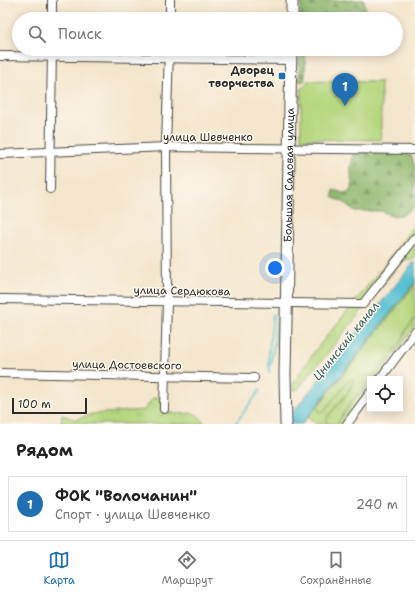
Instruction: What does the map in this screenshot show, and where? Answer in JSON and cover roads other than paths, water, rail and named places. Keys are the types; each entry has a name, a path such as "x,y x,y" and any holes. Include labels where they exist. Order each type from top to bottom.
{"highway":[{"path":"292,0 292,12"},
{"name":"Большая Садовая улица","path":"286,424 286,303 291,56"}],"street":[{"path":"52,0 52,12"},
{"path":"170,0 170,12"},
{"path":"0,56 12,55"},
{"path":"50,189 52,56"},
{"path":"164,408 167,302 166,147 169,56"},
{"name":"улица Шевченко","path":"0,154 166,147 415,150"},
{"name":"улица Сердюкова","path":"0,299 363,304 415,238"},
{"path":"415,332 415,342"},
{"path":"382,376 415,332"},
{"name":"улица Достоевского","path":"0,373 254,378"},
{"path":"347,424 367,397"}],"water":[{"path":"415,261 415,282 302,424 283,424"}],"waterway":[{"path":"269,374 275,339 277,311"},
{"path":"269,368 269,351 273,314"},
{"path":"235,424 260,390"}],"place":[{"name":"Дворец творчества","path":"282,76"},
{"name":"ФОК \"Волочанин\"","path":"345,106"}],"water label":[{"name":"Цнинский канал","path":"346,341"}]}
